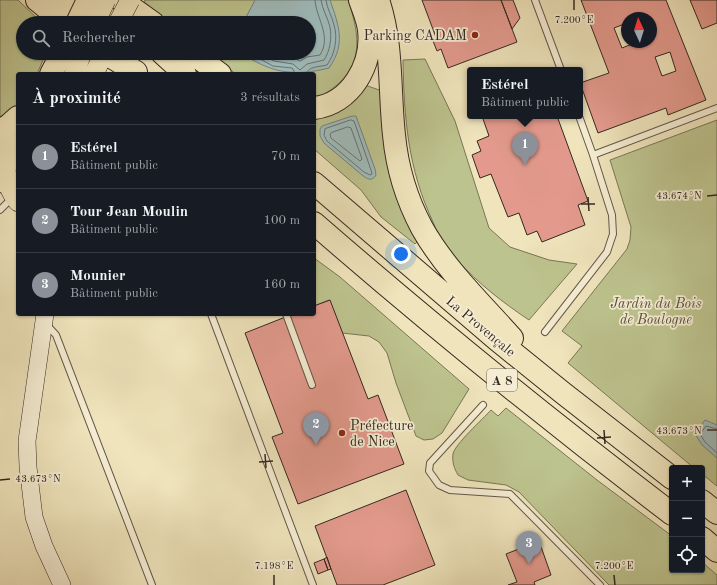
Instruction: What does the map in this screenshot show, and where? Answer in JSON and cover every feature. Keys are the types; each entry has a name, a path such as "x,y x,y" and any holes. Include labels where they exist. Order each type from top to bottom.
{"highway":[{"path":"37,0 56,16"},
{"path":"61,0 78,16"},
{"path":"80,16 88,0"},
{"path":"106,0 122,16"},
{"path":"121,0 143,16"},
{"path":"316,107 334,102 348,92 358,79 366,62 369,47 369,29 360,0"},
{"path":"378,0 385,27 389,55 394,136 397,154 402,177 411,204 422,228 436,250 458,277 563,393"},
{"path":"116,60 135,72"},
{"path":"123,60 136,72"},
{"path":"170,60 183,72"},
{"path":"201,60 217,72"},
{"path":"0,130 8,126 16,119"},
{"name":"La Provençale","path":"316,185 496,339 669,476"},
{"name":"La Provençale","path":"316,225 475,358 669,512"},
{"path":"705,503 717,513"},
{"path":"705,541 717,551"}],"main road":[{"path":"98,16 106,0"},
{"path":"122,16 130,0"},
{"path":"61,67 72,60"},
{"path":"95,72 101,60"},
{"path":"10,191 6,170 11,146"},
{"path":"45,318 27,441 28,467 34,517 44,546 62,585"}],"lane":[{"path":"535,0 560,67"},
{"path":"594,155 717,108"},
{"path":"545,332 606,252 613,234 612,215 594,155 580,119"},
{"path":"0,210 10,191"},
{"path":"212,316 314,585"},
{"path":"287,316 312,385"},
{"path":"45,318 56,335 152,585"},
{"path":"484,405 430,463 429,470 439,485 450,490 510,494 600,585"}],"green space":[{"path":"0,0 18,0 35,16 16,16 16,60 43,60 38,72 16,72 16,106 0,117"},
{"path":"145,0 348,0 356,33 356,55 347,75 330,90 316,96 316,72 233,72 217,60 316,60 316,16 161,16 144,2"},
{"path":"425,59 455,121 489,228 510,247 549,260 577,264 529,320 482,285 446,248 440,239 425,202 418,182 409,143 406,123 403,60"},
{"path":"365,85 382,91 419,240 415,244 381,217 361,190 316,151 316,118 336,111"},
{"name":"Jardin du Bois de Boulogne","path":"717,120 717,486 705,476 705,465 690,465 568,363 582,346 562,331 627,249 630,240 631,227 610,160"},
{"path":"316,259 340,277 469,389 442,433 433,439 424,440 416,436 396,383 387,353 379,342 369,336 342,333 329,300 316,305"},
{"path":"506,408 597,480 669,534 669,573 705,573 705,565 717,575 717,585 609,585 519,492 506,485 468,480 458,475 455,470 453,454 459,444 491,410 498,416"}],"water":[{"path":"255,0 330,0 338,27 338,51 329,68 317,71 286,72 266,67 253,60 316,60 316,16 247,16"},
{"path":"356,116 375,169 376,175 373,179 368,179 362,175 324,143 320,136 320,129 322,126"},
{"path":"705,420 717,425 717,458 702,445 695,434"}],"building":[{"name":"Parking CADAM","path":"422,0 501,0 517,42 448,68 441,49 437,51 433,41 437,40"},
{"path":"501,0 513,0 520,18 512,29"},
{"path":"581,0 666,0 706,100 668,115 666,108 598,133 583,91 583,82 609,73","holes":["670,52 676,71 662,76 655,57"]},
{"path":"690,0 717,0 717,23 702,29"},
{"path":"483,119 558,119 588,201 578,205 585,225 542,242 537,231 527,235 519,213 508,217 491,174 480,178 472,155 481,151 477,141 489,136"},
{"path":"330,300 368,399 378,395 404,464 298,504 272,437 283,433 245,333 288,316 316,316 316,305"},
{"path":"406,490 435,565 383,585 337,585 315,526"},
{"path":"539,541 551,575 534,582 535,585 508,585 517,582 506,554"},
{"path":"327,557 331,569 328,570 324,559"},
{"path":"324,559 328,570 318,574 314,563"}],"place":[{"name":"Parking CADAM","path":"475,35"},
{"name":"Estérel","path":"525,165"},
{"name":"Préfecture de Nice","path":"342,433"},
{"name":"Tour Jean Moulin","path":"316,445"},
{"name":"Mounier","path":"529,564"}]}
